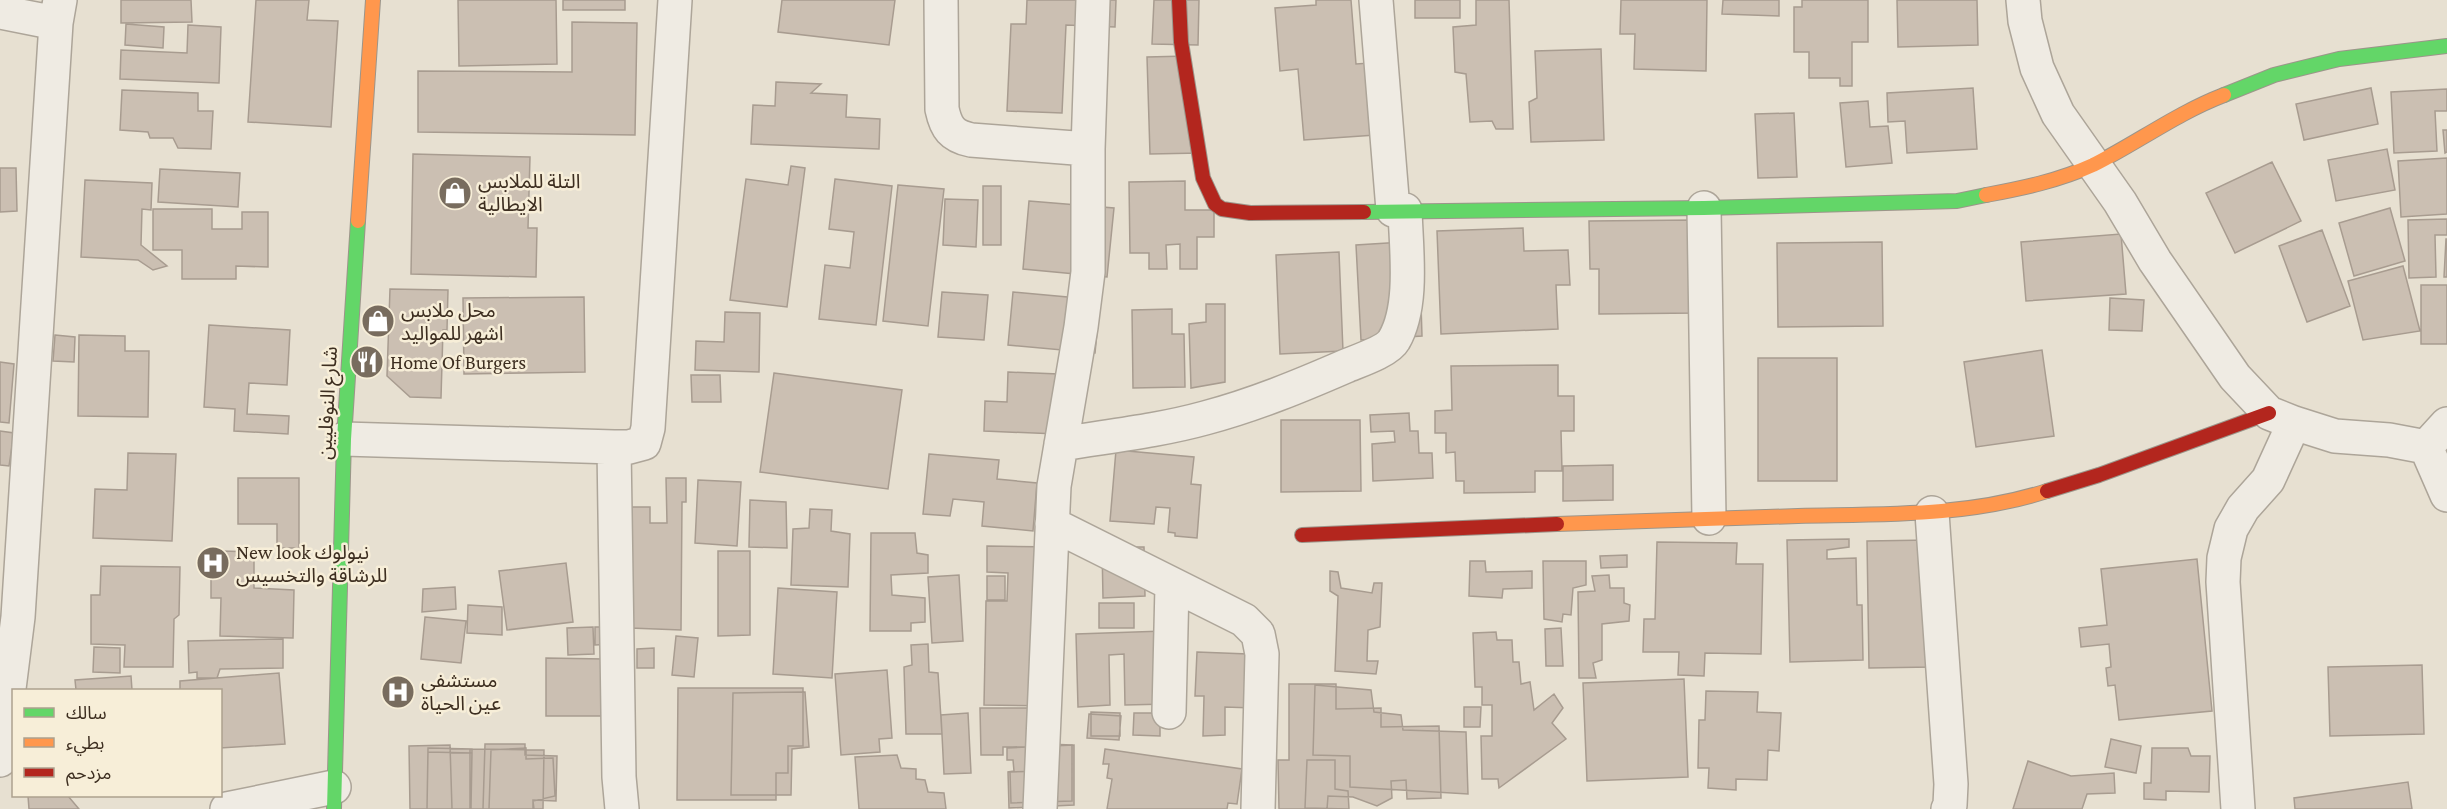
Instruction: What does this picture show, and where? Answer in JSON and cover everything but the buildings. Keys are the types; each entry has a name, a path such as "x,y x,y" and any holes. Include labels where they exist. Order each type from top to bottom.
{"street":[{"name":"شارع النوفليين","path":"334,798 344,439 373,0"},
{"path":"344,439 614,447 637,446 644,443 675,0"},
{"path":"941,0 942,109 950,132 960,138 971,140 1088,149"},
{"path":"1040,809 1054,486 1088,272 1088,149 1093,0"},
{"path":"1179,0 1181,42 1203,178 1215,204 1228,211 1250,213 1704,208 1957,201 2045,184 2094,164 2170,120 2220,96 2274,75 2339,59 2447,46"},
{"path":"1061,444 1151,430 1262,401 1368,357 1392,343 1402,324 1406,294 1400,210 1376,0"},
{"path":"2023,0 2025,21 2037,68 2058,114 2120,202 2155,261 2235,377 2281,418 2335,436 2389,440 2436,436 2447,495"},
{"path":"0,12 58,11 9,616 0,760"},
{"path":"1704,208 1709,518"},
{"path":"1302,536 1709,518 1932,513 1982,508 2056,489 2281,418"},
{"path":"2238,809 2223,558 2231,529 2243,508 2268,480 2281,418"},
{"path":"614,447 619,777 622,809"},
{"path":"1932,513 1951,784 1948,809"},
{"path":"1052,524 1244,620 1258,634 1262,654 1258,809"},
{"path":"1169,712 1172,586"},
{"path":"228,809 334,798"}],"traffic: fast":[{"path":"2224,95 2274,75 2339,59 2447,46"},
{"path":"1364,212 1704,208 1957,201 1986,195"},
{"path":"334,809 344,439 358,221"}],"traffic: slow":[{"path":"358,221 373,0"},
{"path":"1986,195 2013,190 2080,171 2190,110 2224,95"},
{"path":"1557,524 1955,510 1986,506 2047,491"}],"traffic: jam":[{"path":"1179,0 1181,42 1203,178 1215,204 1222,209 1250,213 1364,212"},
{"path":"2047,491 2099,475 2269,413"},
{"path":"1302,535 1557,524"}],"place":[{"name":"التلة للملابس الايطالية","path":"455,193"},
{"name":"محل ملابس اشهر للمواليد","path":"378,321"},
{"name":"Home Of Burgers","path":"367,362"},
{"name":"New look نيولوك للرشاقة والتخسيس","path":"213,563"},
{"name":"مستشفى عين الحياة","path":"398,692"}]}
